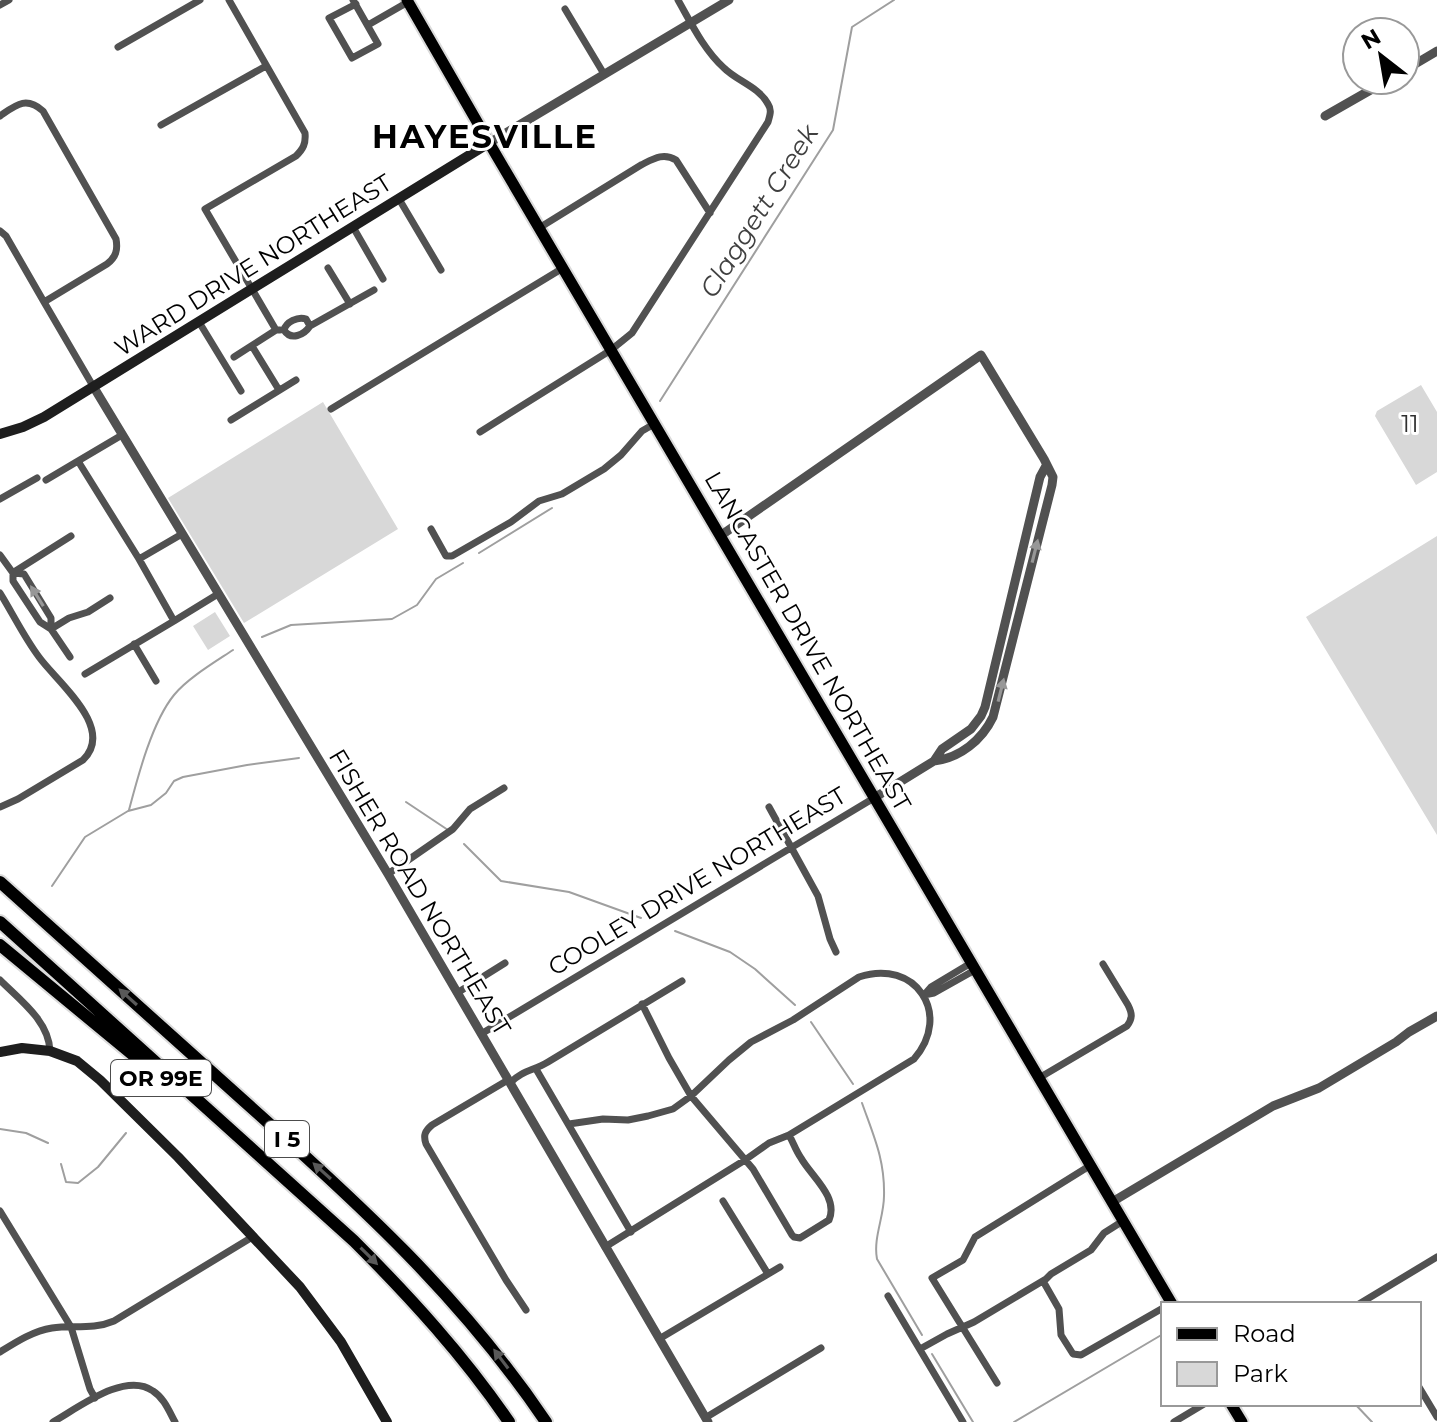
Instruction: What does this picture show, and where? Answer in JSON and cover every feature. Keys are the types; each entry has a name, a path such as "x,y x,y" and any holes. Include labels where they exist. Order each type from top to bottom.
{"highway":[{"name":"I 5","path":"0,882 391,1236 475,1327 546,1422"},
{"name":"I 5","path":"0,922 321,1211 393,1280 464,1361 509,1422"},
{"name":"OR 99E","path":"0,945 165,1081 256,1162 321,1211"}],"main road":[{"name":"LANCASTER DRIVE NORTHEAST","path":"407,1 1170,1302"},
{"name":"WARD DRIVE NORTHEAST","path":"0,434 44,417 489,143"},
{"path":"0,1052 22,1048 50,1051 77,1061 100,1080 254,1236 320,1310 387,1422"}],"street":[{"path":"0,5 9,0"},
{"path":"118,47 200,0"},
{"path":"229,0 305,133 306,141 296,156 205,209 251,290 286,334 294,336 305,332 310,326 374,290"},
{"path":"480,432 611,350 632,333 768,122 770,108 767,102 722,67 678,0"},
{"name":"WARD DRIVE NORTHEAST","path":"489,143 729,0"},
{"path":"368,25 407,1"},
{"path":"354,2 368,25 378,44 352,58 329,18 354,2"},
{"path":"565,9 604,74"},
{"path":"161,125 266,66"},
{"path":"1325,116 1360,96"},
{"path":"0,116 31,102 43,111 116,239 117,252 113,259 44,302"},
{"path":"539,228 656,157 670,156 680,165 710,213"},
{"path":"399,199 441,270"},
{"path":"353,227 383,279"},
{"path":"0,231 6,236 93,386"},
{"path":"328,268 350,304"},
{"path":"331,409 563,268"},
{"path":"234,357 298,318 306,319 310,326"},
{"path":"199,322 241,391"},
{"path":"252,346 279,390"},
{"name":"COOLEY DRIVE NORTHEAST","path":"481,1034 934,761 948,759 984,733 993,717 1053,477 981,355 720,536"},
{"path":"231,420 296,380"},
{"name":"FISHER ROAD NORTHEAST","path":"93,386 388,874 707,1420"},
{"path":"431,529 446,556 459,553 539,501 562,494 604,469 642,431 654,424"},
{"path":"0,499 78,461 122,435"},
{"path":"78,461 174,621"},
{"path":"139,559 182,534"},
{"path":"13,573 71,536"},
{"path":"0,555 40,622 51,629 70,657"},
{"path":"13,573 24,574 51,618 51,629"},
{"path":"0,593 39,658 73,695 92,729 93,743 83,760 0,807"},
{"path":"85,674 218,594"},
{"path":"51,629 110,598"},
{"path":"134,644 156,681"},
{"path":"388,874 453,829 470,809 504,788"},
{"path":"769,807 818,896 836,952"},
{"path":"457,993 505,963"},
{"path":"1039,1078 1131,1021 1132,1012 1103,964"},
{"path":"924,995 934,993 973,966"},
{"path":"569,1124 603,1119 628,1120 673,1109 751,1042 793,1020 859,977 877,973 896,975 913,984 924,995 929,1007 930,1025 923,1046 914,1059 789,1135 769,1143 605,1247"},
{"path":"0,980 41,1023 48,1036 50,1051"},
{"path":"526,1310 424,1138 427,1129 526,1070 536,1069 682,981"},
{"path":"642,1004 691,1096 755,1172 792,1235 800,1238 832,1215 823,1187 801,1159 789,1135"},
{"path":"1112,1202 1273,1106 1319,1088 1437,1016"},
{"path":"536,1069 631,1232"},
{"path":"997,1383 932,1278 966,1258 975,1237 1091,1165"},
{"path":"723,1201 768,1274"},
{"path":"0,1211 71,1327 95,1398"},
{"path":"920,1349 1010,1302 1091,1250 1107,1230 1123,1221"},
{"path":"0,1352 41,1330 97,1326 114,1321 254,1236"},
{"path":"1369,1301 1437,1257"},
{"path":"659,1339 780,1267"},
{"path":"1043,1281 1059,1309 1061,1335 1073,1354 1081,1355 1161,1309"},
{"path":"888,1296 963,1422"},
{"path":"707,1420 821,1348"},
{"path":"53,1422 123,1386 143,1385 162,1399 175,1422"},
{"path":"1421,1390 1437,1417"},
{"path":"1174,1422 1201,1406"}],"green space":[{"name":"11","path":"1421,385 1437,412 1437,472 1416,485 1375,416 1377,411"},
{"path":"323,402 398,529 244,623 168,498"},
{"path":"1437,536 1437,835 1306,617"},
{"path":"215,612 230,636 208,650 193,626"}],"waterway":[{"name":"Claggett Creek","path":"660,401 833,130 852,27 894,0"},
{"name":"Claggett Creek","path":"479,553 552,508"},
{"name":"Claggett Creek","path":"262,637 291,625 392,619 417,605 436,579 463,563"},
{"name":"Claggett Creek","path":"129,810 147,750 166,706 187,682 233,650"},
{"name":"Claggett Creek","path":"52,886 85,837 128,811 151,805 166,793 174,781 247,765 299,758"},
{"name":"Claggett Creek","path":"406,802 448,830"},
{"name":"Claggett Creek","path":"464,844 501,881 569,892 641,918"},
{"name":"Claggett Creek","path":"675,931 730,952 755,969 795,1005"},
{"name":"Claggett Creek","path":"811,1022 853,1084"},
{"name":"Claggett Creek","path":"862,1103 883,1171 884,1204 876,1243 877,1259 922,1335"},
{"name":"Claggett Creek","path":"0,1129 26,1133 48,1143"},
{"name":"Claggett Creek","path":"61,1164 66,1182 78,1183 98,1167 126,1133"},
{"name":"Claggett Creek","path":"1014,1422 1161,1335"},
{"name":"Claggett Creek","path":"932,1354 973,1422"},
{"name":"Claggett Creek","path":"1357,1406 1372,1422"}],"district":[{"name":"HAYESVILLE","path":"485,136"}]}
